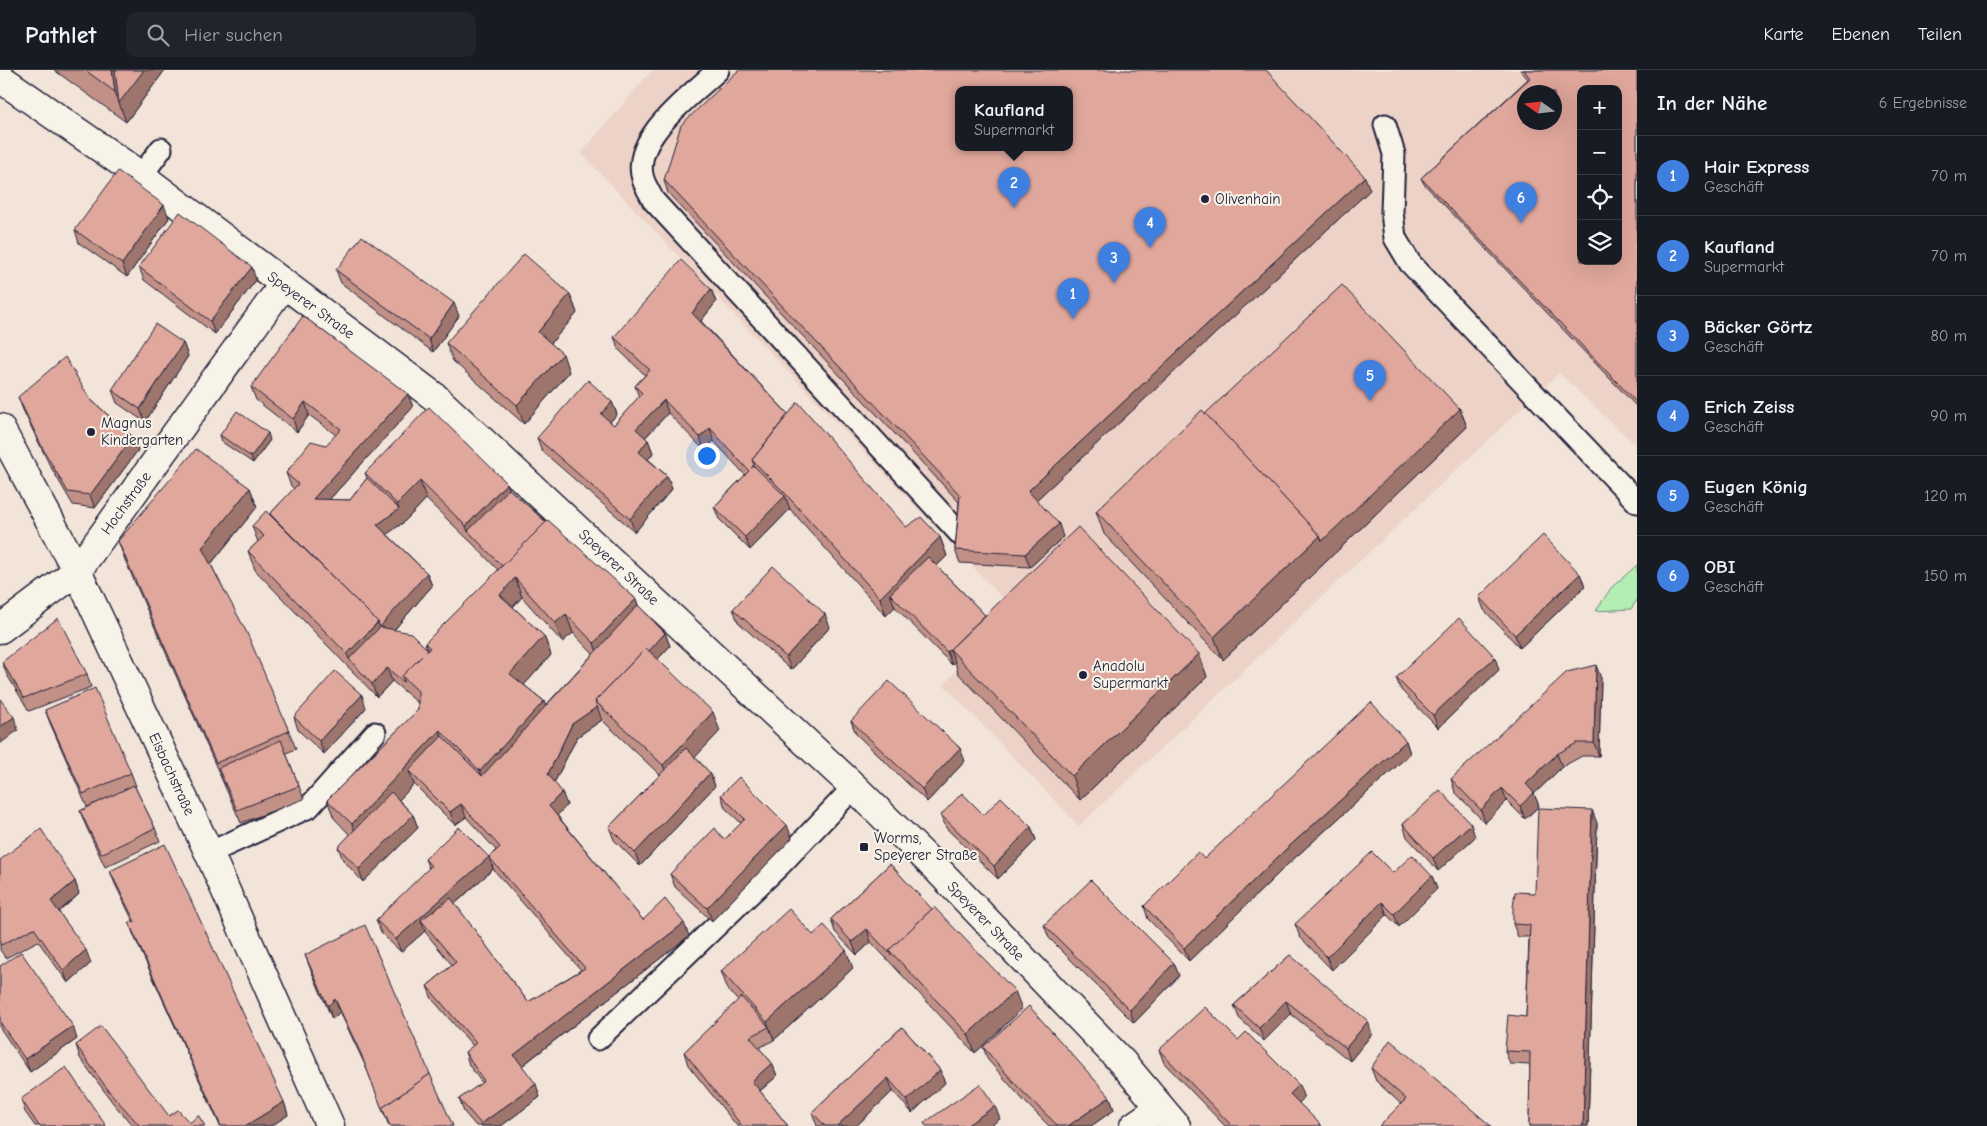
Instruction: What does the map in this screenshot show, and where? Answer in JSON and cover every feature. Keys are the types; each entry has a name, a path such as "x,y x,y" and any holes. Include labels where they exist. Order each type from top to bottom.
{"street":[{"name":"Speyerer Straße","path":"0,78 141,176 283,285 436,398 854,787 937,869 1123,1063 1168,1117"},
{"name":"Hochstraße","path":"0,629 77,571 283,285"},
{"name":"Eisbachstraße","path":"0,428 77,571 209,853 329,1126"},
{"path":"1134,1126 1168,1117"}],"lane":[{"path":"718,70 651,135 643,157 642,178 653,200 962,536"},
{"path":"1385,125 1394,154 1392,212 1395,238 1410,262 1637,502"},
{"path":"141,176 161,149"},
{"path":"209,853 309,807 375,732"},
{"path":"598,1039 780,865 854,787"}],"shaded area":[{"path":"652,70 1637,70 1637,447 1559,373 1079,826 944,685 1010,606 581,153"}],"green space":[{"path":"1637,565 1637,600 1631,609 1596,611 1611,588"}],"building":[{"path":"85,70 112,70 115,92"},
{"path":"115,70 144,70 119,103"},
{"path":"739,70 1266,70 1365,177 1028,491 1059,524 1025,554 955,550 960,495 664,180 681,125"},
{"path":"1524,70 1637,70 1637,403 1421,178 1517,90 1517,130 1562,130 1562,85 1522,85 1530,78"},
{"path":"118,171 164,205 122,264 75,230"},
{"path":"180,212 252,267 210,321 139,267"},
{"path":"362,236 454,303 429,339 336,270"},
{"path":"524,254 570,294 538,332 563,354 517,405 446,343"},
{"path":"681,260 711,289 692,313 788,414 752,460 754,465 751,468 754,466 785,496 745,537 714,507 749,471 710,428 700,437 664,400 636,429 648,440 639,452 667,476 630,519 537,438 588,380 612,402 601,414 614,425 642,393 635,386 650,370 614,337"},
{"path":"1342,285 1460,409 1322,541 1320,536 1205,414"},
{"path":"303,316 408,394 313,499 350,500 367,478 399,509 377,525 427,573 380,627 378,622 270,514 298,484 286,473 311,441 326,445 341,429 305,402 293,419 251,387"},
{"path":"155,324 183,343 140,409 112,390"},
{"path":"65,357 90,399 133,437 90,495 68,492 44,451 18,397"},
{"path":"798,402 906,527 921,517 940,537 880,598 783,491 752,460"},
{"path":"429,407 507,483 466,526 420,481 397,504 365,473"},
{"path":"1202,410 1320,536 1214,637 1096,511"},
{"path":"237,411 268,433 251,457 220,435"},
{"path":"196,449 250,488 202,548 247,633 289,731 216,763 118,541"},
{"path":"509,489 546,522 502,566 468,531"},
{"path":"266,511 378,622 347,654 248,551 264,536 252,526"},
{"path":"548,520 636,599 594,643 566,614 555,623 515,578 500,595 544,636 510,674 544,701 480,771 440,730 352,824 327,800 418,710 418,691 402,676 430,648 425,643"},
{"name":"Anadolu Supermarkt","path":"1078,527 1199,654 1072,776 950,649"},
{"path":"1543,535 1580,574 1515,635 1479,597"},
{"path":"928,557 985,615 947,652 890,594"},
{"path":"773,566 825,614 786,657 733,609"},
{"path":"638,605 665,633 649,651 646,648 595,701 597,707 572,724 548,774 562,792 549,806 643,920 665,899 684,923 514,1055 536,1084 481,1124 459,1099 484,1081 465,1052 476,1043 427,986 456,962 421,920 451,898 528,1002 585,968 489,857 500,847 461,804 450,812 409,771 442,736 482,776"},
{"path":"58,618 87,674 24,698 2,662"},
{"path":"1459,618 1495,657 1433,715 1396,678"},
{"path":"380,627 411,633 428,650 402,676 404,682 387,668 372,684 349,659"},
{"path":"646,648 713,712 663,765 595,701"},
{"path":"1596,665 1594,743 1577,743 1557,754 1526,784 1534,793 1520,806 1502,788 1481,810 1451,779 1567,672"},
{"path":"335,671 362,695 319,741 294,717"},
{"path":"889,681 960,748 922,789 851,721"},
{"path":"95,688 131,773 83,794 45,710"},
{"path":"0,699 14,717 0,727"},
{"path":"1371,702 1406,741 1283,852 1184,948 1144,906 1198,852 1204,859"},
{"path":"281,740 299,786 237,810 218,768"},
{"path":"686,748 710,773 635,853 609,827"},
{"path":"739,777 787,825 707,908 670,874 715,828 724,840 745,819 721,795"},
{"path":"134,785 155,828 101,854 80,811"},
{"path":"1440,790 1471,824 1433,858 1403,824"},
{"path":"391,792 413,815 359,869 338,847"},
{"path":"962,793 984,815 1001,797 1031,827 994,866 941,815"},
{"path":"1538,808 1592,810 1583,1126 1529,1126 1530,1052 1505,1051 1508,1015 1526,1017 1530,925 1513,924 1513,907 1515,892 1535,893"},
{"path":"459,827 489,857 396,939 376,920 431,866 425,859"},
{"path":"41,829 75,881 51,901 86,950 63,970 34,928 0,944 0,860"},
{"path":"165,844 284,1102 245,1126 221,1126 129,923 135,922 110,871"},
{"path":"1372,852 1393,873 1412,855 1432,876 1394,914 1382,902 1327,957 1295,924"},
{"path":"890,864 932,909 889,950 891,955 867,929 852,942 831,919"},
{"path":"1091,880 1174,963 1130,1010 1044,925"},
{"path":"934,907 1015,991 968,1034 889,950"},
{"path":"789,909 813,935 824,925 846,950 767,1022 721,971"},
{"path":"365,925 430,1074 382,1108 384,1114 361,1054 335,999 328,1006 305,955"},
{"path":"21,952 73,1026 25,1059 0,1022 0,966"},
{"path":"1290,955 1368,1021 1346,1048 1286,1001 1259,1028 1234,1005"},
{"path":"741,997 769,1027 750,1037 772,1063 752,1081 788,1126 742,1126 684,1052"},
{"path":"1029,1006 1110,1097 1068,1126 1058,1126 1019,1088 983,1047"},
{"path":"1205,1007 1238,1040 1246,1032 1299,1085 1290,1094 1322,1126 1232,1126 1159,1050"},
{"path":"101,1026 169,1116 178,1110 190,1123 198,1115 205,1126 140,1126 108,1090 76,1045"},
{"path":"902,1027 940,1070 907,1100 888,1078 837,1126 825,1126 812,1112"},
{"path":"1390,1040 1491,1126 1379,1126 1406,1099 1371,1068"},
{"path":"66,1067 106,1126 39,1126 21,1099"},
{"path":"430,1074 453,1126 390,1126 382,1108"},
{"path":"980,1084 995,1106 966,1126 926,1126 924,1123"}],"place":[{"name":"Olivenhain","path":"1205,199"},
{"name":"Kaufland","path":"1014,208"},
{"name":"OBI","path":"1521,223"},
{"name":"Erich Zeiss","path":"1150,248"},
{"name":"Bäcker Görtz","path":"1114,283"},
{"name":"Hair Express","path":"1073,319"},
{"name":"Eugen König","path":"1370,401"},
{"name":"Magnus Kindergarten","path":"91,432"},
{"name":"Anadolu Supermarkt","path":"1083,675"},
{"name":"Worms, Speyerer Straße","path":"864,847"}]}
